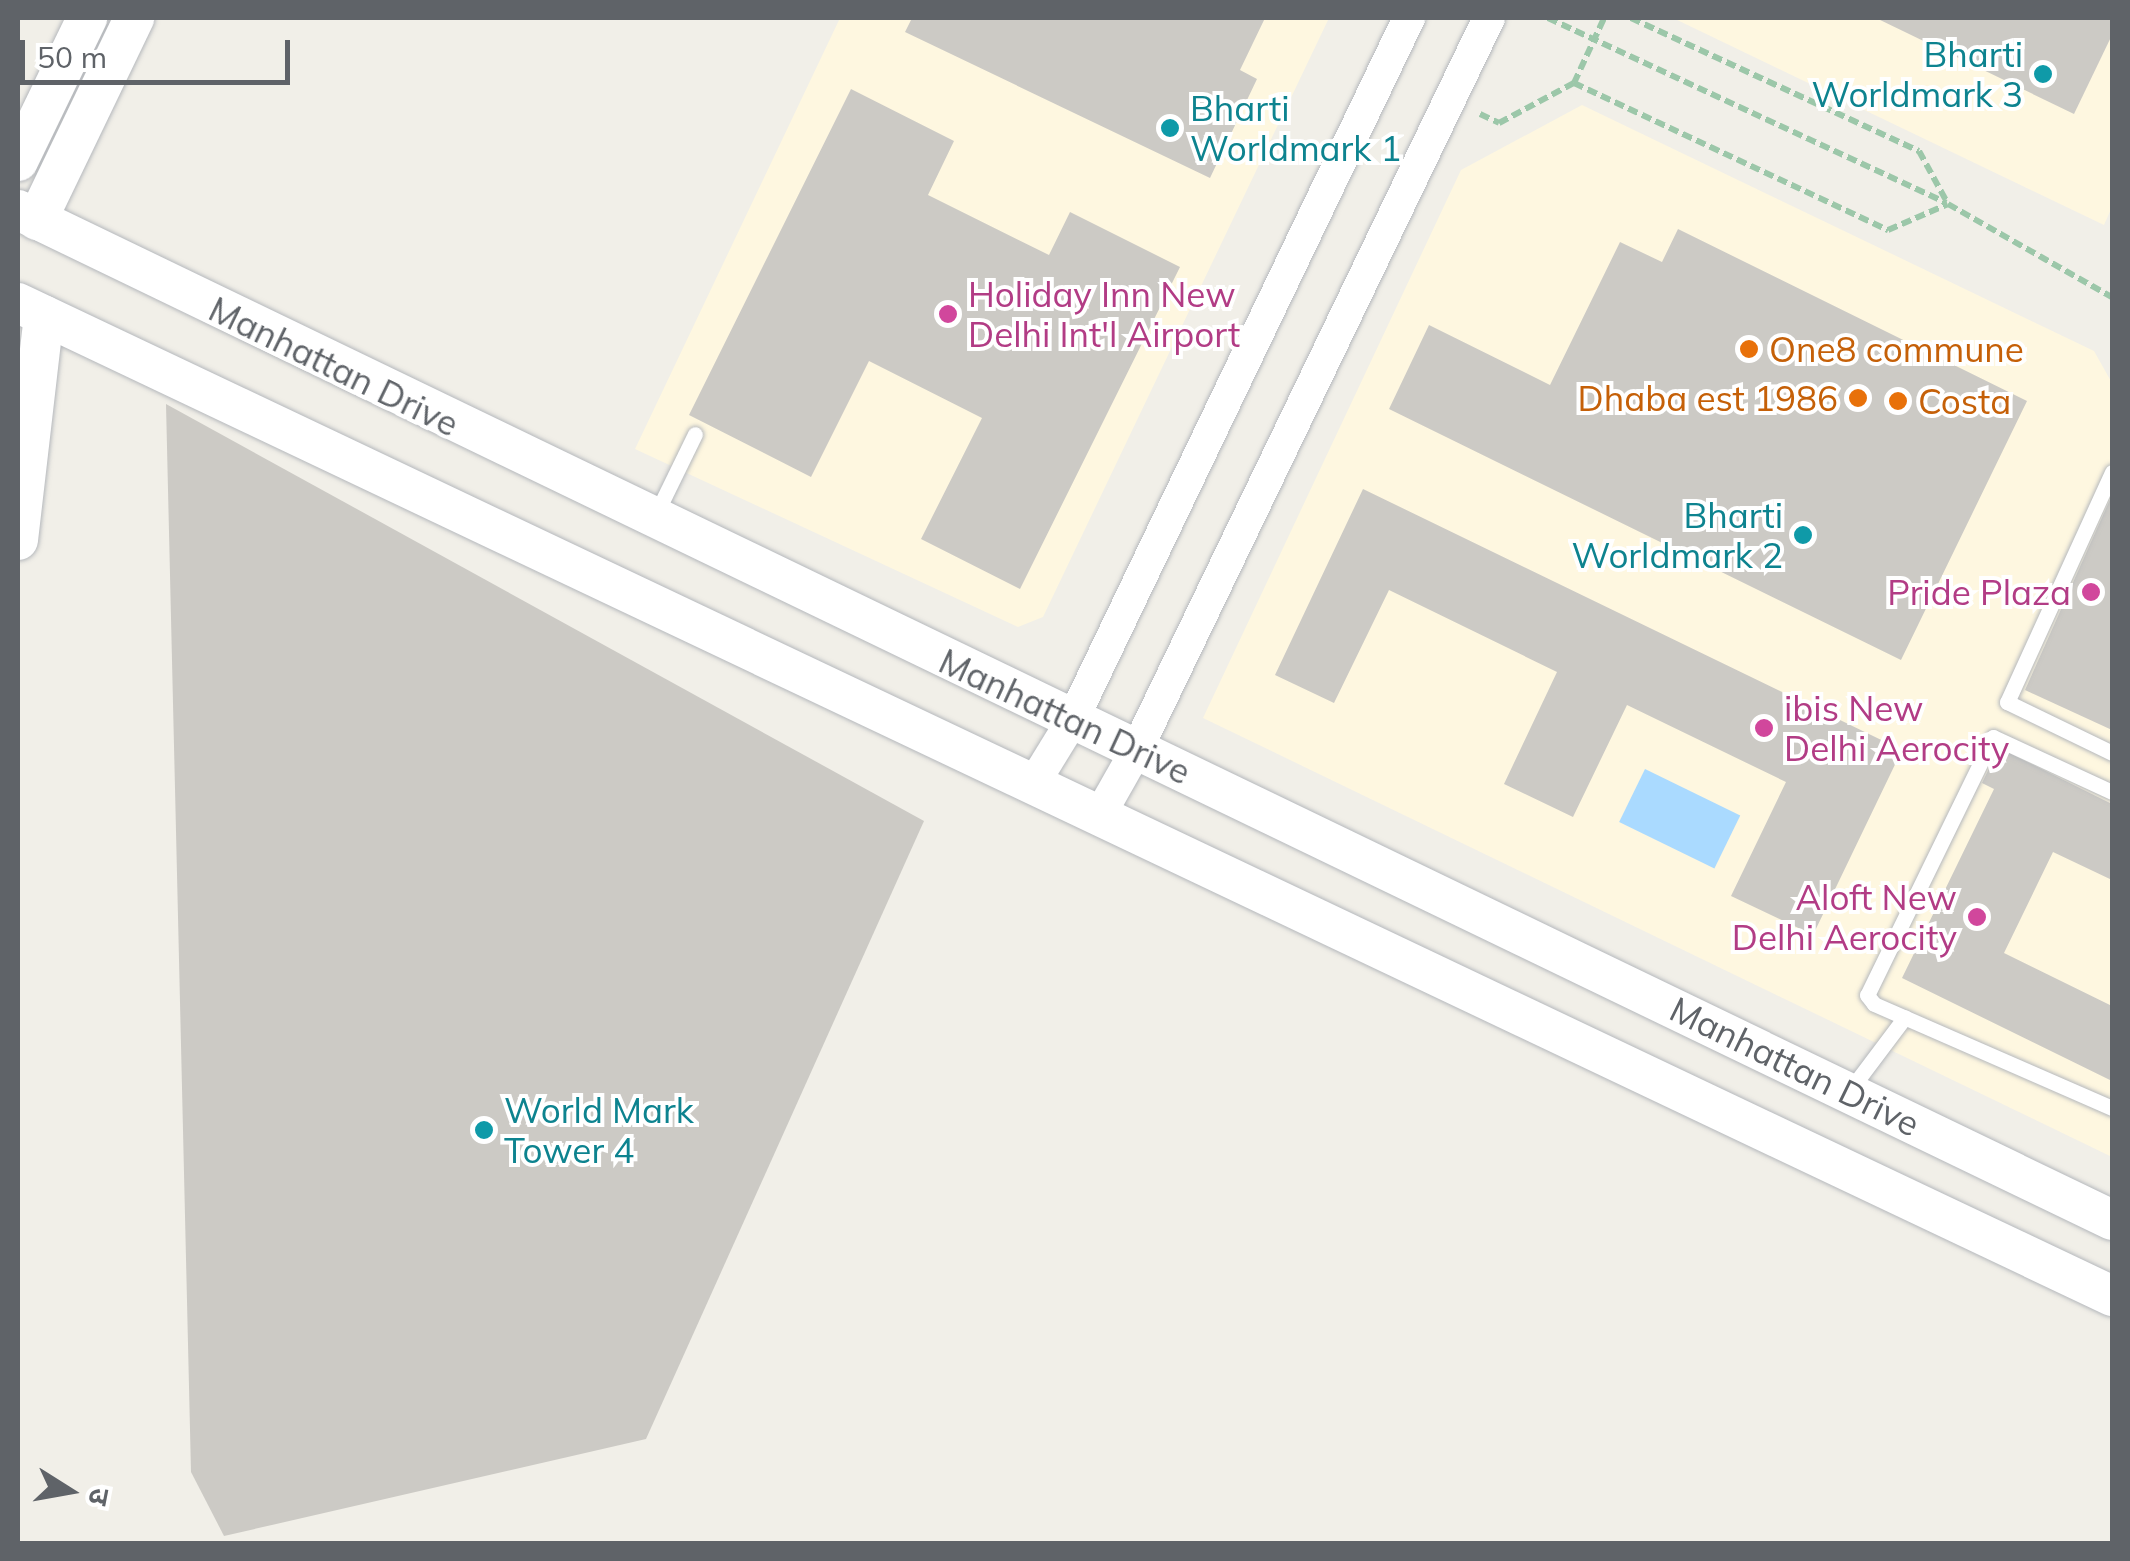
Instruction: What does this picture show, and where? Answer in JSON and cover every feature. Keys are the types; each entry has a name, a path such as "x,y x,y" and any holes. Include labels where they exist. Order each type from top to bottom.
{"street":[{"path":"18,161 87,18"},
{"path":"27,215 134,18"},
{"path":"1032,786 1072,720 1409,18"},
{"path":"1098,818 1138,750 1489,18"},
{"name":"Manhattan Drive","path":"27,215 2112,1220"},
{"path":"18,540 31,309"},
{"name":"Manhattan Drive","path":"31,309 2112,1296"}],"lane":[{"path":"653,520 695,434"},
{"path":"2112,472 2007,702 2112,754"},
{"path":"2112,792 2000,738 1987,743 1868,988 1874,1004 2112,1108"},
{"path":"1848,1093 1905,1017"}],"path":[{"path":"1548,18 1948,204 2112,297"},
{"path":"1450,100 1499,123 1574,83 1604,18"},
{"path":"1631,18 1919,152 1948,204"},
{"path":"1574,83 1888,230 1948,204"}],"shaded area":[{"path":"840,18 1329,18 1043,617 1018,627 635,449"},
{"path":"1673,18 2112,18 2112,207 2104,225"},
{"path":"1582,105 2094,351 2112,383 2112,1157 1203,718 1461,170"}],"water":[{"path":"1645,769 1740,815 1714,868 1619,822"}],"building":[{"name":"Bharti Worldmark 1","path":"912,18 1265,18 1240,70 1257,79 1210,178 905,32"},
{"name":"Bharti Worldmark 3","path":"1876,18 2112,18 2112,35 2074,114"},
{"name":"Holiday Inn New Delhi Int'l Airport","path":"851,89 954,141 928,195 1049,255 1070,212 1180,267 1020,589 921,539 982,418 869,361 811,477 689,415"},
{"name":"Bharti Worldmark 2","path":"1678,229 2027,401 1901,660 1389,409 1429,325 1550,385 1620,242 1662,262"},
{"name":"World Mark Tower 4","path":"166,404 924,821 646,1439 224,1536 191,1472"},
{"name":"ibis New Delhi Aerocity","path":"1363,489 1902,750 1813,935 1731,896 1786,782 1627,705 1573,817 1504,784 1557,672 1389,590 1334,703 1275,675"},
{"name":"Pride Plaza","path":"2112,495 2112,730 2025,690"},
{"name":"Aloft New Delhi Aerocity","path":"1999,748 2112,804 2112,880 2053,852 2004,953 2112,1006 2112,1081 1902,978 1994,789 1982,783"}],"place":[{"name":"Bharti Worldmark 3","path":"2043,74"},
{"name":"Bharti Worldmark 1","path":"1170,128"},
{"name":"Holiday Inn New Delhi Int'l Airport","path":"948,314"},
{"name":"One8 commune","path":"1749,349"},
{"name":"Dhaba est 1986","path":"1858,398"},
{"name":"Costa","path":"1898,401"},
{"name":"Bharti Worldmark 2","path":"1803,535"},
{"name":"Pride Plaza","path":"2091,592"},
{"name":"ibis New Delhi Aerocity","path":"1764,728"},
{"name":"Aloft New Delhi Aerocity","path":"1977,917"},
{"name":"World Mark Tower 4","path":"484,1130"}]}
